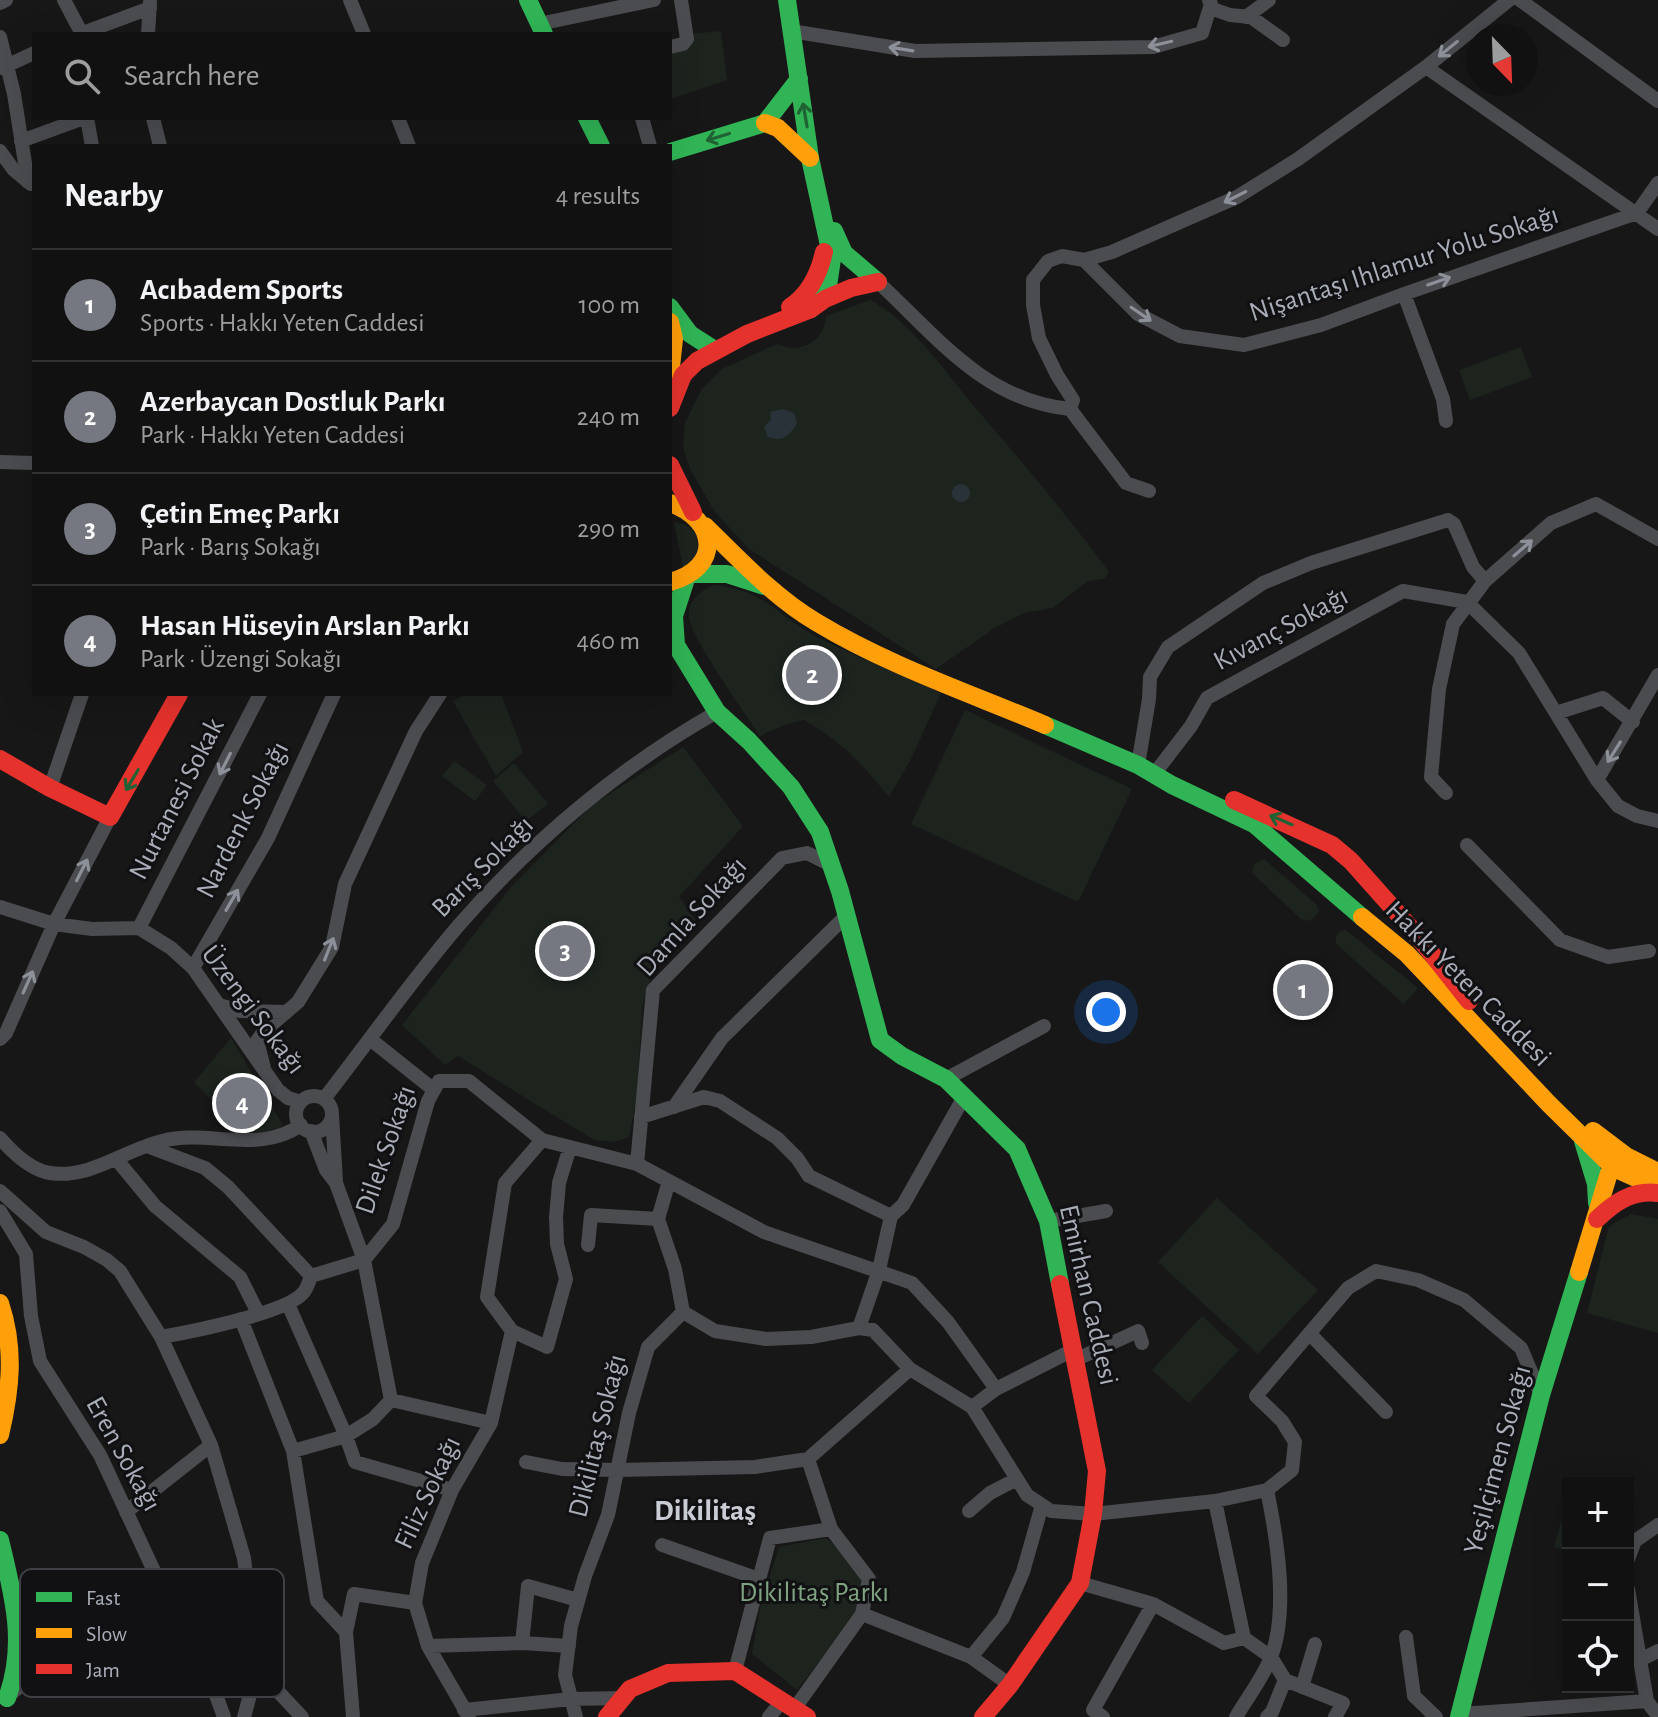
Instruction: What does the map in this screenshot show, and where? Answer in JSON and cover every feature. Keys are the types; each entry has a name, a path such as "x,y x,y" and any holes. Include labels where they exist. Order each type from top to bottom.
{"street":[{"path":"0,3 6,0"},
{"path":"64,0 80,32"},
{"path":"350,0 363,32"},
{"path":"528,0 542,29 654,0"},
{"path":"672,47 683,44 687,39 681,0"},
{"path":"787,0 810,158 832,259 828,286 811,309"},
{"path":"1246,17 1269,0"},
{"path":"1070,409 1073,400 1039,338 1033,305 1033,280 1048,261 1062,256 1084,260 1112,252 1237,197 1298,159 1426,67 1509,0"},
{"path":"1520,0 1658,101"},
{"path":"86,32 150,4 148,32"},
{"path":"791,31 915,51 1153,47 1202,33 1210,4 1251,17 1283,40"},
{"path":"0,37 31,185"},
{"path":"4,67 32,54"},
{"path":"1426,67 1658,229"},
{"path":"672,151 765,123 799,79"},
{"path":"21,141 79,120"},
{"path":"86,120 92,144"},
{"path":"154,120 160,144"},
{"path":"399,120 408,144"},
{"path":"588,120 600,144"},
{"path":"643,120 649,144"},
{"path":"765,123 778,128 810,158"},
{"path":"3,161 31,185"},
{"path":"1637,213 1658,183"},
{"path":"822,206 844,253 945,348 1002,390 1043,406 1070,409 1126,483 1149,491"},
{"name":"Nişantaşı Ihlamur Yolu Sokağı","path":"1084,260 1138,314 1180,336 1244,345 1321,325 1637,213"},
{"path":"753,332 776,314 799,303 821,267 827,240"},
{"path":"672,403 683,375 697,361 715,350 811,309 851,288 878,282"},
{"path":"1404,294 1443,399 1446,421"},
{"path":"672,310 690,334 715,350"},
{"path":"672,330 672,358"},
{"path":"0,462 32,463"},
{"path":"672,469 699,519"},
{"path":"672,503 681,505 699,519"},
{"path":"1446,793 1431,777 1435,725 1453,624 1467,602 1485,581 1551,523 1596,504 1658,539"},
{"name":"Emirhan Caddesi","path":"699,519 708,549 705,560 683,578 674,616 673,643 717,712 749,741 791,787 820,832 880,1040 902,1056 946,1079 1017,1149 1048,1221 1097,1471 1093,1514 1080,1583 1010,1685 983,1717"},
{"name":"Hakkı Yeten Caddesi","path":"699,519 768,587 814,621 860,646 1146,769 1187,780 1332,845 1351,861 1416,934 1505,1043 1612,1147 1658,1172"},
{"path":"1146,769 1150,677 1168,647 1263,583 1311,563 1448,520 1454,524 1473,567 1485,581"},
{"name":"Hakkı Yeten Caddesi","path":"683,578 727,574 768,587"},
{"name":"Kıvanç Sokağı","path":"1146,769 1191,726 1207,698 1403,591 1467,602"},
{"path":"1467,602 1519,653 1597,780 1618,806 1637,816 1658,821"},
{"path":"1597,780 1633,722 1654,697 1658,675"},
{"path":"50,788 81,696"},
{"path":"0,1039 6,1033 54,924 178,696"},
{"name":"Nurtanesi Sokak","path":"139,928 259,696"},
{"name":"Nardenk Sokağı","path":"193,968 268,838 333,696"},
{"path":"264,1068 257,1041 264,1031 298,1002 332,947 345,884 418,727 438,696"},
{"path":"1556,713 1603,698 1633,722"},
{"name":"Barış Sokağı","path":"324,1099 460,924 548,837 591,798 688,728 717,712"},
{"path":"0,759 110,817"},
{"name":"Hakkı Yeten Caddesi","path":"1146,769 1172,785 1254,824 1273,839 1339,899 1407,954 1614,1168 1658,1191"},
{"path":"1273,839 1290,848 1314,873 1319,873 1324,867 1332,845"},
{"path":"1467,845 1560,940 1608,957 1655,949"},
{"name":"Damla Sokağı","path":"637,1164 653,990 782,858 807,853 831,865"},
{"path":"1339,899 1341,888 1356,887 1395,922 1416,934"},
{"path":"0,907 54,924 92,929 139,928"},
{"path":"674,1107 722,1038 846,916"},
{"name":"Üzengi Sokağı","path":"139,928 171,948 193,968 278,1090 288,1098 301,1102"},
{"path":"219,1005 250,1012 285,1012"},
{"path":"946,1079 1044,1026"},
{"path":"370,1039 434,1090"},
{"name":"Dilek Sokağı","path":"364,1260 393,1224 411,1155 439,1081 469,1081 542,1140 637,1164"},
{"path":"336,1183 296,1114 301,1102 310,1096 324,1099 330,1105 336,1183 364,1260 391,1400"},
{"path":"641,1117 704,1097 720,1101 777,1138 797,1158 809,1176 891,1216"},
{"path":"859,1328 879,1270 891,1216 903,1205 964,1097"},
{"path":"0,1138 35,1169 50,1173 74,1173 117,1160 163,1140 267,1140 306,1128 328,1126 332,1115"},
{"name":"Yeşilçimen Sokağı","path":"1579,1134 1592,1164 1597,1219"},
{"path":"542,1140 505,1183 487,1297 512,1331 547,1347 566,1279 557,1244 556,1217 559,1183 570,1147"},
{"path":"147,1146 205,1168 228,1187 311,1276"},
{"path":"1612,1147 1614,1168"},
{"path":"117,1160 155,1206 240,1277 258,1313"},
{"path":"637,1164 764,1232 912,1283 948,1322 996,1389"},
{"name":"Yeşilçimen Sokağı","path":"1460,1715 1541,1395 1609,1173 1614,1168"},
{"path":"669,1181 658,1219 675,1269 683,1312 715,1331 766,1339 811,1337 859,1328 873,1330 910,1369 972,1407 1027,1495 1051,1511 1093,1514 1215,1501 1267,1490 1292,1470 1295,1442 1282,1421 1256,1396 1348,1288 1376,1271 1418,1280 1464,1300 1521,1348 1541,1395"},
{"path":"0,1191 46,1232 84,1247 120,1271 161,1337 211,1445 245,1569"},
{"path":"1597,1219 1627,1195 1658,1191"},
{"name":"Eren Sokağı","path":"0,1211 26,1254 31,1316 40,1361 100,1455 153,1569"},
{"path":"1048,1221 1106,1211"},
{"path":"588,1245 591,1215 658,1219"},
{"path":"161,1337 209,1329 288,1304 304,1292 311,1276 364,1260"},
{"path":"0,1303 6,1317 13,1376 0,1435"},
{"path":"288,1304 355,1462 452,1490"},
{"name":"Dikilitaş Sokağı","path":"576,1717 565,1675 578,1600 608,1515 629,1413 648,1347 683,1312"},
{"path":"241,1319 293,1451 317,1601 346,1632"},
{"name":"Filiz Sokağı","path":"466,1713 428,1646 415,1603 422,1563 452,1490 491,1423 512,1331"},
{"path":"972,1407 996,1389 1074,1355 1138,1331 1142,1343"},
{"path":"1310,1334 1386,1412"},
{"path":"526,1462 562,1469 618,1470 755,1467 808,1459 910,1369"},
{"path":"391,1400 491,1423"},
{"path":"293,1451 346,1436 373,1419 391,1400"},
{"path":"126,1512 211,1445"},
{"path":"769,1717 795,1708 862,1614 869,1579 831,1529 808,1459"},
{"path":"969,1511 990,1493 1017,1479"},
{"path":"1236,1717 1271,1657 1280,1605 1276,1536 1267,1490"},
{"path":"1215,1501 1244,1638 1271,1657 1285,1680 1343,1703 1335,1717"},
{"path":"971,1657 1003,1618 1023,1572 1042,1505"},
{"path":"1632,1549 1635,1541 1658,1525"},
{"path":"735,1671 770,1538 831,1529"},
{"path":"0,1540 13,1595 19,1648 14,1683 7,1698"},
{"path":"662,1545 759,1579"},
{"path":"1080,1583 1153,1604 1224,1643 1244,1638"},
{"path":"522,1643 528,1586 578,1600"},
{"path":"353,1717 346,1632 354,1594 415,1603"},
{"path":"1103,1717 1093,1710 1153,1604"},
{"path":"862,1614 971,1657 1010,1685"},
{"path":"1633,1621 1647,1701 1658,1716"},
{"path":"1406,1637 1414,1696 1436,1717"},
{"path":"428,1646 522,1643 569,1646"},
{"path":"1302,1687 1315,1644"},
{"path":"1640,1660 1658,1651"},
{"path":"607,1717 630,1689 668,1673 735,1671 795,1708"},
{"path":"0,1675 11,1717"},
{"path":"1267,1717 1285,1680"},
{"path":"7,1698 20,1686"},
{"path":"1460,1715 1616,1694 1647,1701"},
{"name":"Eren Sokağı","path":"217,1697 224,1717"},
{"path":"244,1717 249,1697"},
{"path":"283,1697 302,1717"},
{"path":"466,1713 571,1699 622,1698"}],"green space":[{"path":"721,31 727,80 672,98 672,43 681,41 680,35"},
{"path":"870,300 898,319 924,345 1109,572 1104,579 1088,581 1053,608 1024,613 993,629 936,669 749,549 715,512 690,469 683,447 685,423 701,390 722,369 777,344 793,348 809,344 821,333 826,316"},
{"path":"1521,347 1532,377 1470,400 1459,370"},
{"path":"674,522 692,530 701,547 688,571 683,567"},
{"path":"715,585 748,593 823,640 941,693 912,757 889,797 850,754 804,720 760,736 708,658 689,617 693,601"},
{"path":"463,696 502,696 523,752 496,776 453,701"},
{"path":"965,710 1132,789 1078,902 911,824"},
{"path":"683,747 743,826 679,897 697,923 653,971 642,1006 637,1097 629,1137 614,1142 594,1140 458,1056 445,1065 402,1025 512,886 592,805"},
{"path":"454,761 487,785 475,801 442,776"},
{"path":"514,763 548,804 526,821 493,781"},
{"path":"1264,859 1317,905 1319,912 1310,921 1301,919 1252,873 1254,864"},
{"path":"1346,930 1418,988 1404,1004 1336,944 1336,936"},
{"path":"231,1038 281,1127 246,1136 194,1082"},
{"path":"1217,1198 1318,1290 1258,1354 1158,1262"},
{"path":"1631,1214 1658,1219 1658,1333 1587,1313 1609,1226"},
{"path":"1202,1316 1239,1350 1189,1403 1152,1370"},
{"path":"1562,1519 1562,1549 1554,1547"},
{"name":"Dikilitaş Parkı","path":"826,1538 862,1569 860,1610 797,1690 752,1654 760,1608 779,1547"}],"shaded area":[{"path":"783,409 794,413 797,424 785,437 768,437 764,427 771,420 770,412"},
{"path":"961,484 970,493 961,502 952,493"}],"traffic: fast":[{"path":"528,0 543,32"},
{"path":"787,0 810,158 832,259 828,286 811,309"},
{"path":"765,123 799,79"},
{"path":"588,120 600,144"},
{"path":"672,151 765,123"},
{"path":"834,231 844,253 878,282"},
{"path":"672,310 690,334 715,350"},
{"path":"693,574 727,574 764,586"},
{"path":"676,645 674,616 686,579"},
{"path":"672,642 717,712 749,741 791,787 820,832 840,891 880,1040 902,1056 946,1079 1017,1149 1048,1221 1060,1284"},
{"path":"1045,725 1138,765 1172,785 1254,824 1362,917"},
{"path":"1583,1141 1596,1184 1597,1203"},
{"path":"1459,1717 1541,1395 1579,1272"},
{"path":"0,1540 13,1599 17,1639 13,1678 7,1698"}],"traffic: slow":[{"path":"765,123 778,128 810,158"},
{"path":"672,330 672,358"},
{"path":"672,504 698,521 708,544 699,566 672,581"},
{"path":"705,526 772,590 816,622 900,665 1045,725"},
{"path":"1362,917 1407,954 1614,1168 1658,1188"},
{"path":"1593,1131 1626,1156 1658,1172"},
{"path":"1579,1272 1609,1173 1614,1168"},
{"path":"0,1303 8,1336 10,1369 0,1435"}],"traffic: jam":[{"path":"790,307 813,283 824,252"},
{"path":"672,403 683,375 697,361 747,334 811,309 825,299 851,288 878,282"},
{"path":"672,469 693,512"},
{"path":"0,759 110,817 178,696"},
{"path":"1234,800 1332,845 1351,861 1416,934 1469,1001"},
{"path":"1597,1219 1624,1198 1640,1193 1658,1193"},
{"path":"983,1717 1010,1685 1080,1583 1093,1514 1097,1471 1060,1284"},
{"path":"607,1717 630,1689 668,1673 735,1671 807,1717"}],"place":[{"name":"Azerbaycan Dostluk Parkı","path":"812,675"},
{"name":"Çetin Emeç Parkı","path":"565,951"},
{"name":"Acıbadem Sports","path":"1303,990"},
{"name":"Hasan Hüseyin Arslan Parkı","path":"242,1103"}],"district":[{"name":"Dikilitaş","path":"705,1511"}]}
